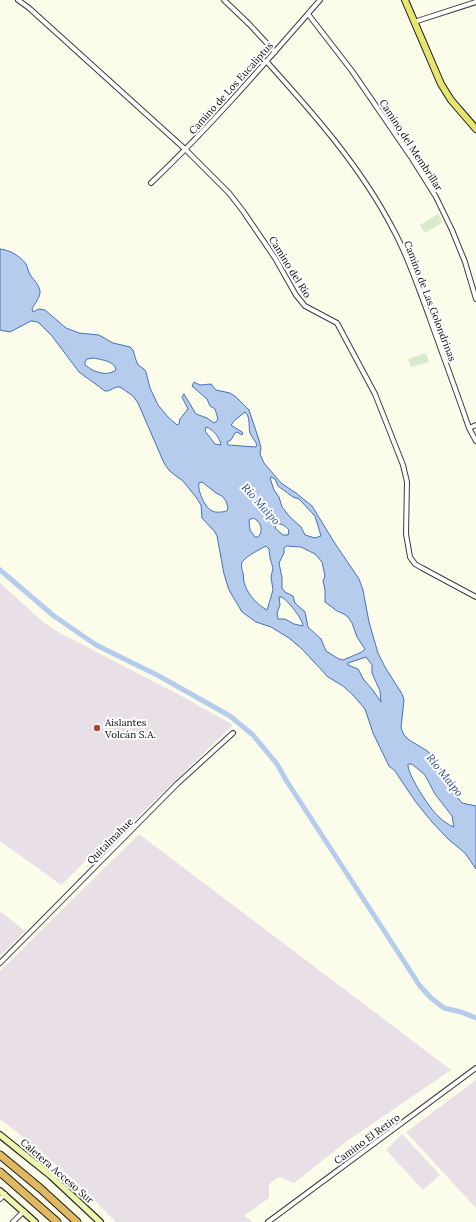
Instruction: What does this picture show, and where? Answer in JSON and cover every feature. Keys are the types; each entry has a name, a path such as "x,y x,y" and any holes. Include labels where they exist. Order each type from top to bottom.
{"highway":[{"path":"0,1155 41,1189 76,1222"},
{"path":"0,1172 56,1222"}],"main road":[{"path":"405,0 441,84 451,100 476,129"},
{"name":"Caletera Acceso Sur","path":"0,1135 47,1172 100,1222"},
{"path":"2,1195 24,1211 35,1222"}],"street":[{"name":"Camino del Río","path":"18,0 29,8 186,150 229,193 243,211 296,295 305,306 312,311 334,320 337,323 375,394 403,465 407,482 406,534 410,557 415,564 476,597"},
{"path":"224,0 275,52"},
{"name":"Camino de Los Eucaliptus","path":"151,184 186,150 267,62 320,0"},
{"path":"414,22 476,2"},
{"name":"Camino del Membrillar","path":"308,14 352,71 411,157 436,197 452,230 476,299"},
{"name":"Camino de Las Golondrinas","path":"267,62 339,147 361,177 393,229 412,271 469,428 476,441"},
{"path":"469,428 476,426"},
{"name":"Quitalmahue","path":"0,962 177,784 233,733"},
{"name":"Camino El Retiro","path":"268,1222 476,1068"},
{"path":"13,1222 24,1211"}],"shaded area":[{"path":"0,583 43,622 60,633 185,698 233,725 121,833 117,830 61,885 0,841"},
{"path":"139,834 451,1070 347,1141 294,1183 279,1177 269,1184 269,1198 244,1216 253,1222 116,1222 77,1183 32,1144 0,1119 0,971"},
{"path":"0,911 25,931 0,956"},
{"path":"476,1080 476,1208 406,1132"},
{"path":"402,1134 440,1175 423,1190 386,1150"}],"green space":[{"path":"438,214 443,222 425,233 420,225"},
{"path":"426,353 429,362 411,367 408,359"}],"water":[{"name":"Río Maipo","path":"0,249 11,252 21,258 38,285 40,294 32,309 33,312 39,309 45,310 66,328 79,333 99,335 113,343 130,347 133,350 138,365 146,372 150,388 158,405 177,425 188,409 182,397 184,394 196,414 207,418 214,423 218,419 215,409 210,406 207,399 192,386 194,382 200,385 211,384 216,390 230,393 249,410 259,440 261,448 260,454 264,463 281,483 312,506 359,579 378,653 404,700 401,728 404,735 433,756 454,793 462,803 476,806 476,869 465,853 448,839 432,822 415,801 395,771 389,766 373,733 365,709 353,695 343,686 328,677 302,649 289,638 271,627 256,622 242,612 229,590 215,532 202,518 201,505 196,497 183,481 172,473 164,463 138,403 133,396 120,387 105,391 79,372 52,336 38,322 31,321 10,332 0,330","holes":["94,358 104,360 111,363 116,370 108,373 96,372 85,365 87,359","245,412 249,419 250,433 257,445 256,447 228,445 227,442 231,440 235,433 237,432 242,435 243,433 231,425","206,427 216,434 221,445 215,444 205,431","271,477 275,479 278,486 293,497 299,499 315,516 321,536 315,538 305,535 301,527 282,507 279,497 274,490","202,482 222,496 226,501 228,508 227,511 215,512 209,509 202,498 199,483","253,518 256,519 261,526 260,535 255,537 250,530 249,520","277,524 282,525 289,530 288,535 283,535 275,528","266,546 269,549 273,568 271,577 273,590 267,610 257,603 251,596 246,589 244,582 242,562","286,546 301,547 315,554 322,562 325,576 323,581 325,602 348,617 357,637 365,649 362,652 343,660 326,651 321,639 308,627 305,612 295,603 293,596 285,592 282,588 279,563","279,597 282,597 295,610 301,619 303,626 294,624 285,619 278,619 277,613 280,605","366,657 372,665 372,673 380,691 381,702 364,680 358,669 348,665 348,663","408,764 412,764 425,775 435,794 452,816 454,827 445,822 434,812 415,783"]}],"waterway":[{"path":"0,570 54,616 96,645 159,676 230,716 253,735 277,764 420,986 431,998 444,1008 461,1012 476,1018"}],"place":[{"name":"Aislantes Volcán S.A.","path":"97,728"}]}
